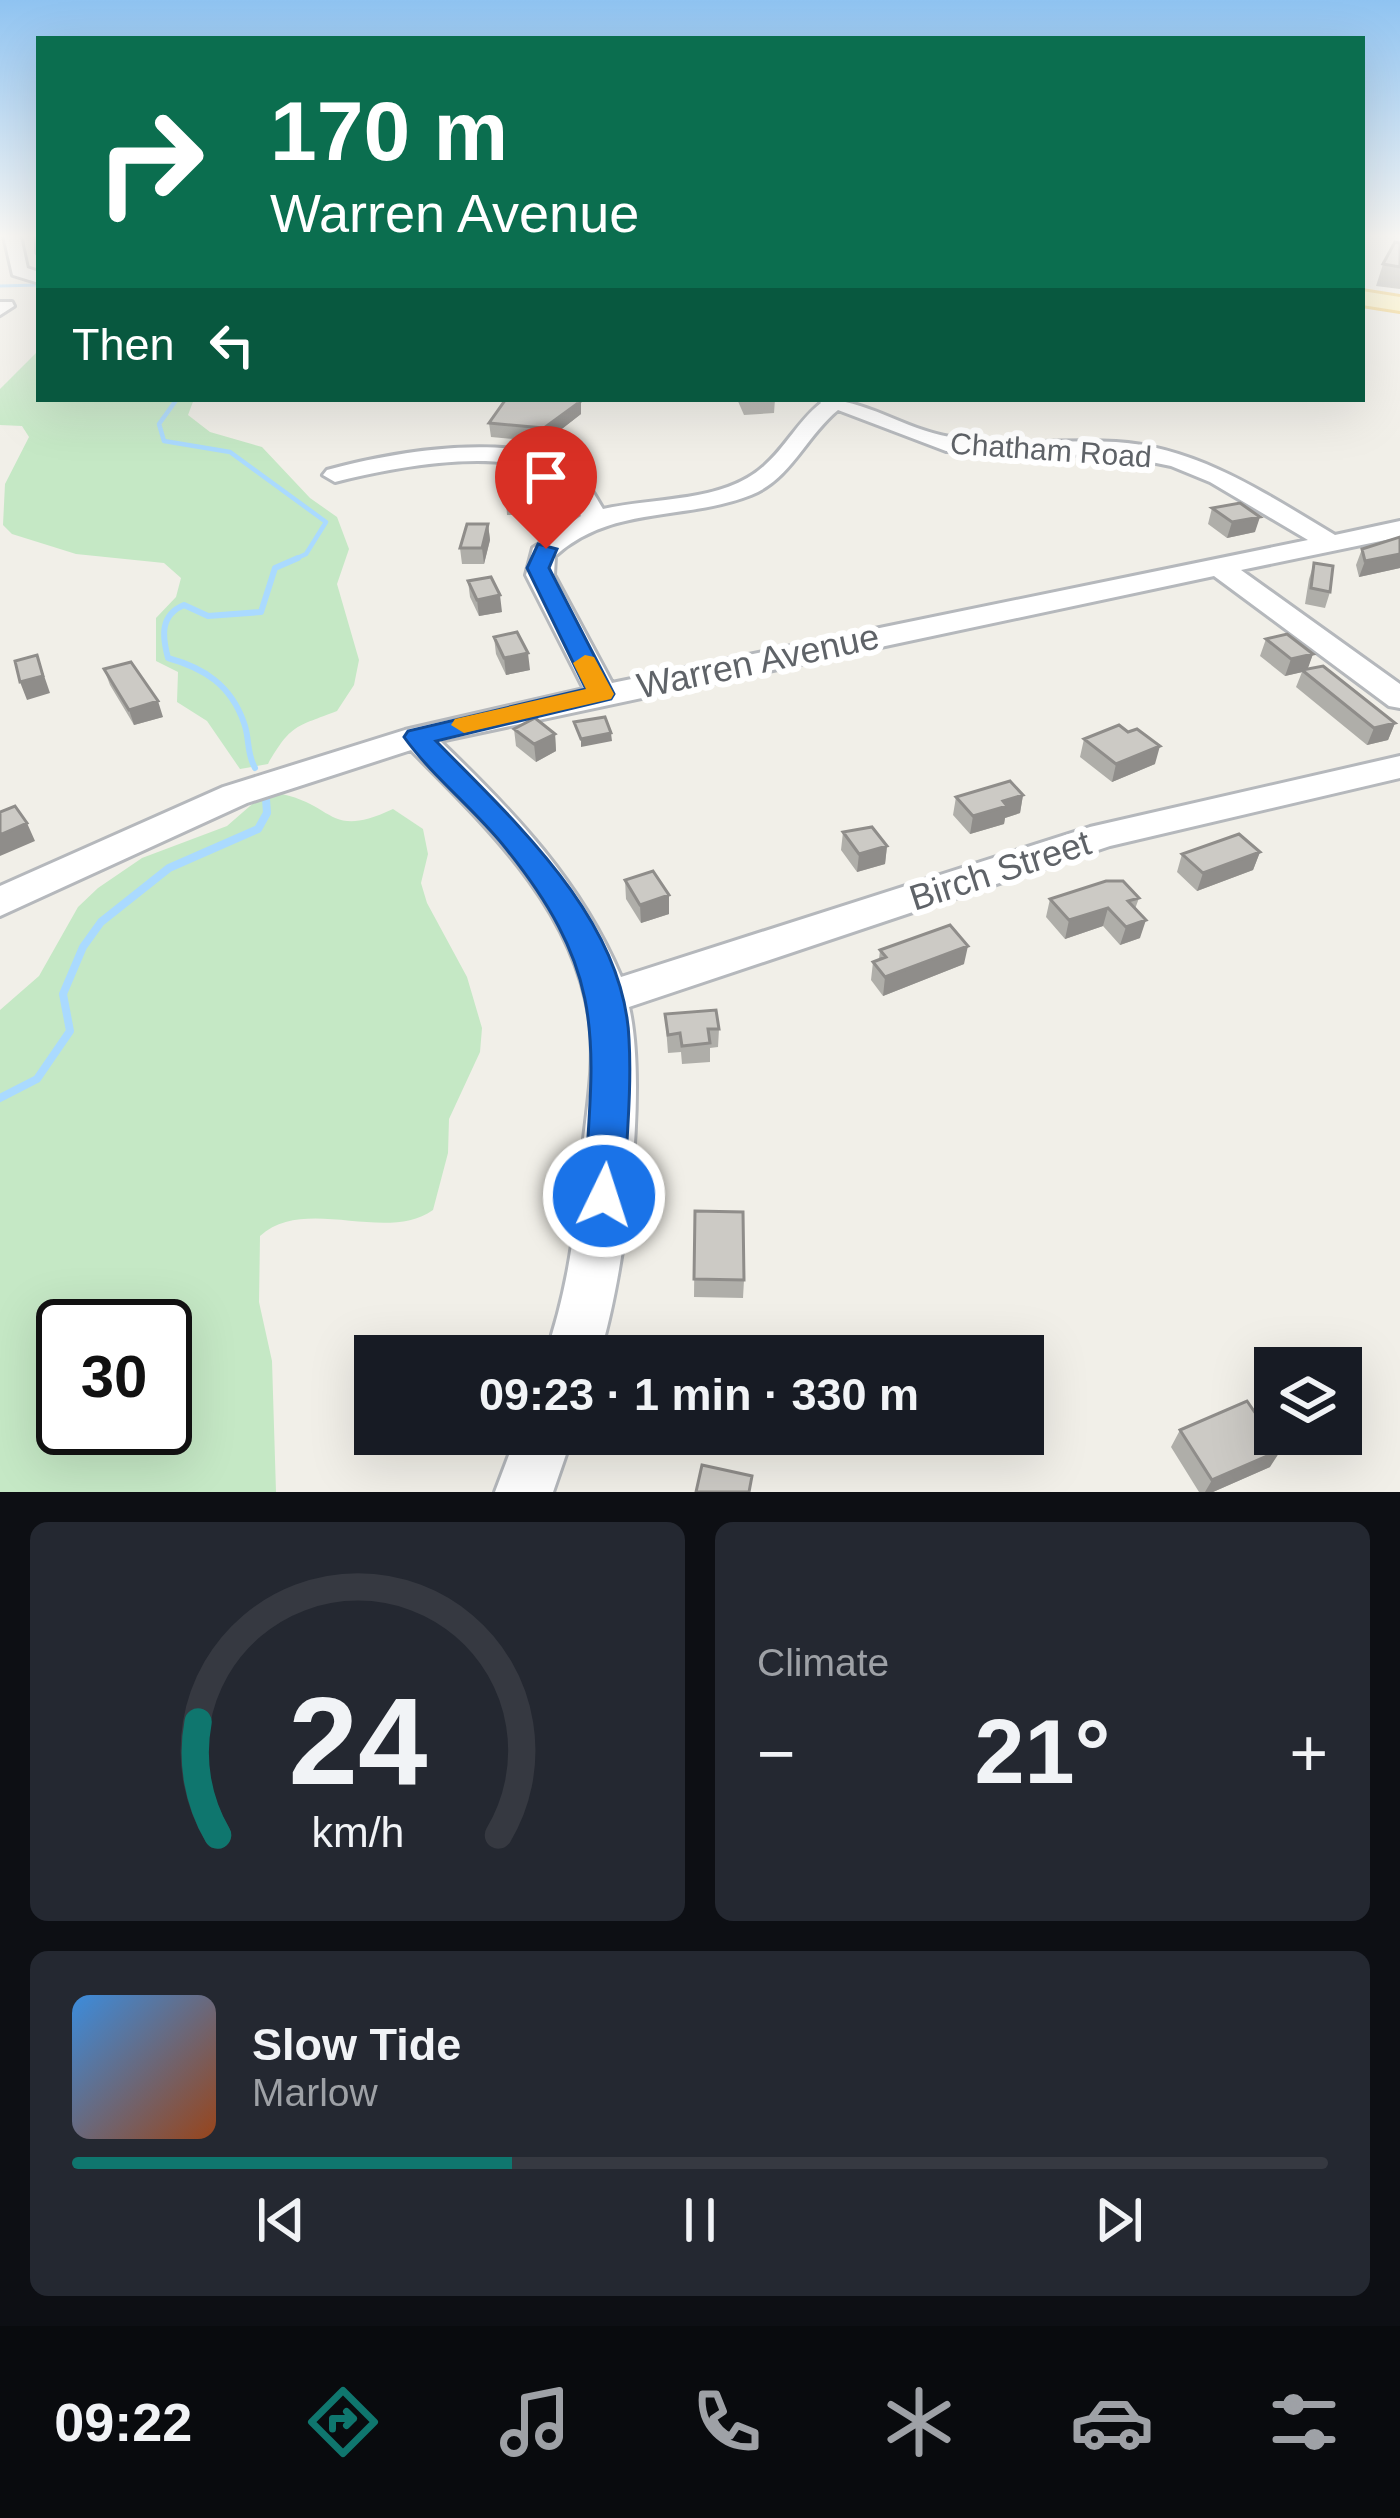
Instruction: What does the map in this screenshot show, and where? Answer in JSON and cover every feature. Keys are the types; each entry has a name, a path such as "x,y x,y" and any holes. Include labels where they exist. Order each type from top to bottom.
{"street":[{"path":"602,694 538,568 555,540 595,518 703,501 756,484 788,460 830,402"},
{"name":"Chatham Road","path":"837,402 946,444 1122,449 1177,460 1219,478 1331,543"},
{"path":"335,475 369,466 524,459 569,478 595,518"},
{"name":"Warren Avenue","path":"0,902 218,801 417,737 602,694 1400,529"},
{"path":"1218,566 1400,699"},
{"path":"417,737 497,819 552,890 582,938 607,998 612,1077 602,1226 577,1335"},
{"name":"Birch Street","path":"607,998 1103,836 1400,767"},
{"path":"524,1492 537,1455"}],"green space":[{"path":"36,353 36,402 193,402 188,415 210,432 262,447 310,498 337,517 349,549 337,584 359,660 354,685 337,711 289,734 268,764 240,769 207,721 177,702 178,672 156,661 156,618 176,597 181,578 164,563 76,554 12,534 3,525 5,484 29,437 22,426 0,425 0,389"},
{"path":"282,794 344,821 393,809 423,829 428,854 421,883 467,977 482,1028 480,1052 449,1119 448,1153 433,1210 392,1223 300,1219 260,1236 259,1302 272,1361 276,1492 0,1492 0,1010 39,976 78,907 98,888 142,858 227,826 258,799"}],"building":[{"path":"504,402 580,402 544,428 489,423"},
{"path":"512,478 532,478 527,500 506,500"},
{"path":"1240,503 1260,517 1232,522 1212,508"},
{"path":"467,524 488,524 482,548 460,548"},
{"path":"1400,537 1400,554 1365,561 1362,549"},
{"path":"1314,563 1333,566 1330,592 1311,588"},
{"path":"491,577 500,595 477,600 468,581"},
{"path":"517,632 528,653 504,658 494,637"},
{"path":"1287,634 1313,654 1291,659 1266,639"},
{"path":"37,655 43,676 20,682 15,661"},
{"path":"131,662 158,701 129,710 104,669"},
{"path":"1323,666 1395,723 1374,728 1302,670"},
{"path":"605,717 611,733 581,739 574,722"},
{"path":"535,718 555,734 534,744 514,729"},
{"path":"1119,725 1128,732 1137,729 1160,746 1116,764 1084,739"},
{"path":"1010,781 1023,795 1003,801 1007,806 973,816 956,797"},
{"path":"15,806 27,823 0,835 0,812"},
{"path":"872,827 887,846 859,854 843,832"},
{"path":"1239,834 1260,852 1203,873 1182,854"},
{"path":"653,871 669,895 640,905 625,880"},
{"path":"1106,881 1123,881 1139,898 1128,901 1146,920 1126,927 1108,908 1069,920 1050,899"},
{"path":"950,925 968,946 885,977 873,962 886,957 880,950"},
{"path":"716,1010 719,1029 708,1029 710,1043 682,1046 680,1033 668,1035 665,1014"},
{"path":"695,1211 743,1212 744,1280 694,1279"},
{"path":"1247,1401 1254,1411 1254,1455 1270,1455 1212,1480 1180,1430"},
{"path":"702,1465 752,1476 749,1492 696,1492"}],"waterway":[{"path":"175,402 159,424 164,441 230,452 326,522 306,554 291,561"},
{"path":"255,768 232,698 204,673 168,658 165,627 171,614 184,605 208,616 261,612 275,568 298,558"},
{"path":"0,1098 37,1079 70,1031 63,994 83,947 101,922 169,868 258,829 267,813 266,799"}],"slow traffic":[{"path":"464,725 602,694 585,663"}],"route":[{"path":"546,549 538,568 544,584 602,694 417,737 513,838 564,906 596,968 607,998 612,1035 604,1196"}]}
